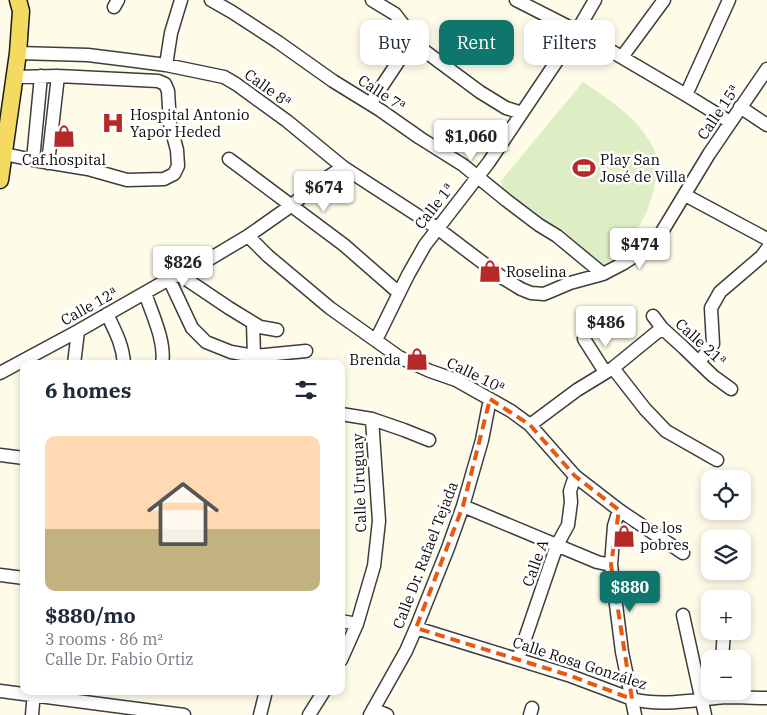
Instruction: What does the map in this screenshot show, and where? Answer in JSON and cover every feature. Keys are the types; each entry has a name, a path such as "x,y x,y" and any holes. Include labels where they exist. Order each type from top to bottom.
{"main road":[{"path":"0,180 4,118 18,53 21,4"}],"street":[{"path":"166,65 171,33 181,0"},
{"name":"Calle 7ª","path":"211,0 278,42 333,81 462,165 539,225 557,236 603,274"},
{"path":"372,0 395,14 400,20"},
{"path":"516,0 555,20"},
{"name":"Calle 1ª","path":"583,20 595,0"},
{"path":"622,58 664,0"},
{"path":"686,94 729,0"},
{"name":"Calle 8ª","path":"18,53 88,55 166,65 224,77 286,121 343,167 438,228"},
{"path":"429,54 480,92 506,108 522,113"},
{"path":"615,54 686,94 730,122"},
{"path":"370,104 396,65"},
{"name":"Calle 1ª","path":"376,340 425,245 490,162 554,65"},
{"name":"Calle 15ª","path":"438,228 503,278 531,294 544,294 570,283 603,274 646,249 660,235 740,107 762,87 767,69"},
{"path":"33,160 41,76"},
{"path":"2,154 88,169 127,180 164,179 174,174 178,166 177,150 170,124 168,92 165,84 158,81 58,76 14,77"},
{"path":"48,162 58,76"},
{"path":"740,107 767,125"},
{"path":"37,118 53,120"},
{"path":"229,159 344,245 399,293"},
{"name":"Calle 12ª","path":"24,360 144,293 191,270 248,236 343,167"},
{"path":"685,195 767,239"},
{"name":"Calle 10ª","path":"248,236 268,256 330,308 399,357 456,380 511,411 530,425 575,476 619,510 683,553"},
{"path":"699,362 713,344 711,308 720,292 762,256 767,249"},
{"path":"175,277 260,327 277,330"},
{"path":"175,277 192,328 206,342 253,360 306,351"},
{"path":"144,293 158,331 164,355 163,360"},
{"path":"107,314 119,338 124,360"},
{"name":"Calle 21ª","path":"653,316 662,328 713,376 731,389"},
{"path":"253,323 253,360"},
{"path":"530,425 577,390 609,370 662,328"},
{"path":"74,360 78,331"},
{"path":"584,339 609,370 666,431 717,460"},
{"name":"Calle 12ª","path":"0,373 20,362"},
{"name":"Calle Dr. Rafael Tejada","path":"371,712 406,651 448,548 463,506 482,440 490,399"},
{"path":"345,415 372,419 429,440"},
{"name":"Calle Uruguay","path":"345,651 357,624 374,566 379,521 372,419"},
{"path":"0,455 20,458"},
{"name":"Calle A","path":"518,659 557,545 568,525 571,502 570,491 575,476"},
{"path":"463,506 597,562 611,565"},
{"path":"619,510 614,526 611,565 622,652 635,715"},
{"path":"0,575 20,578"},
{"path":"683,615 705,715"},
{"path":"345,622 357,624"},
{"name":"Calle Rosa González","path":"416,628 568,675 632,700 642,702 701,700"},
{"path":"0,691 20,692"},
{"path":"32,715 34,695"},
{"path":"44,695 130,712 184,715"},
{"path":"260,715 265,695"},
{"path":"310,715 322,695"},
{"name":"Calle Rosa González","path":"751,696 767,698"},
{"path":"371,712 388,715"}],"highlighted area":[{"path":"490,399 530,425 575,476 619,510 611,565 632,699 568,675 416,628 463,506"}],"green space":[{"name":"Play San José de Villa","path":"583,82 615,104 635,122 651,142 657,158 654,190 645,215 629,241 602,267 503,191 501,181"}],"place":[{"name":"Hospital Antonio Yapor Heded","path":"113,123"},
{"name":"Caf.hospital","path":"64,136"},
{"name":"Play San José de Villa","path":"584,168"},
{"name":"Roselina","path":"490,271"},
{"name":"Brenda","path":"417,359"},
{"name":"De los pobres","path":"624,536"}]}
